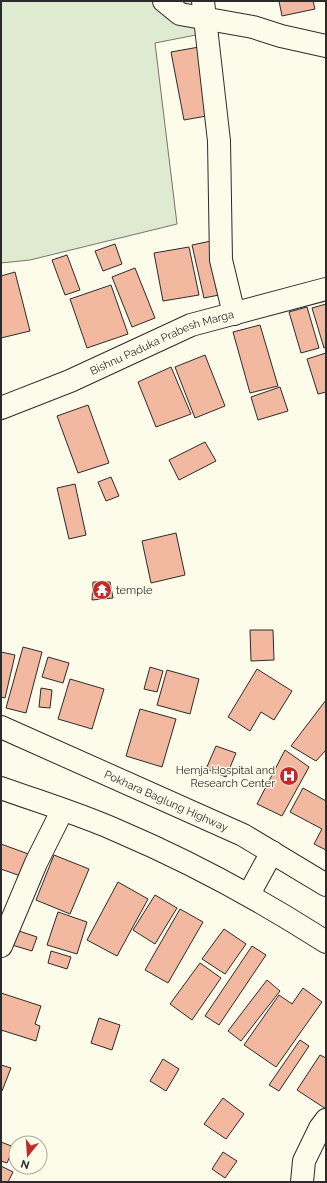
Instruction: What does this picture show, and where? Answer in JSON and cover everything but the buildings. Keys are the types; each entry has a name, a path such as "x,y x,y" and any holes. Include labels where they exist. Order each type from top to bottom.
{"main road":[{"path":"164,1 180,14 204,10 281,36 326,46"},
{"path":"204,10 214,83 219,141 221,260 234,314"},
{"name":"Bishnu Paduka Prabesh Marga","path":"1,408 70,380 191,325 326,289"},
{"name":"Pokhara Baglung Highway","path":"1,727 236,832 326,885"},
{"path":"1,788 131,836 181,859 249,894 326,942"},
{"path":"1,946 36,863 62,811"},
{"path":"249,894 272,852"},
{"path":"302,1182 304,1161 320,1128 326,1120"}],"green space":[{"path":"1,1 202,1 211,32 155,43 177,224 30,260 1,263"}],"place":[{"name":"temple","path":"102,590"},
{"name":"Hemja Hospital and Research Center","path":"289,776"}]}
